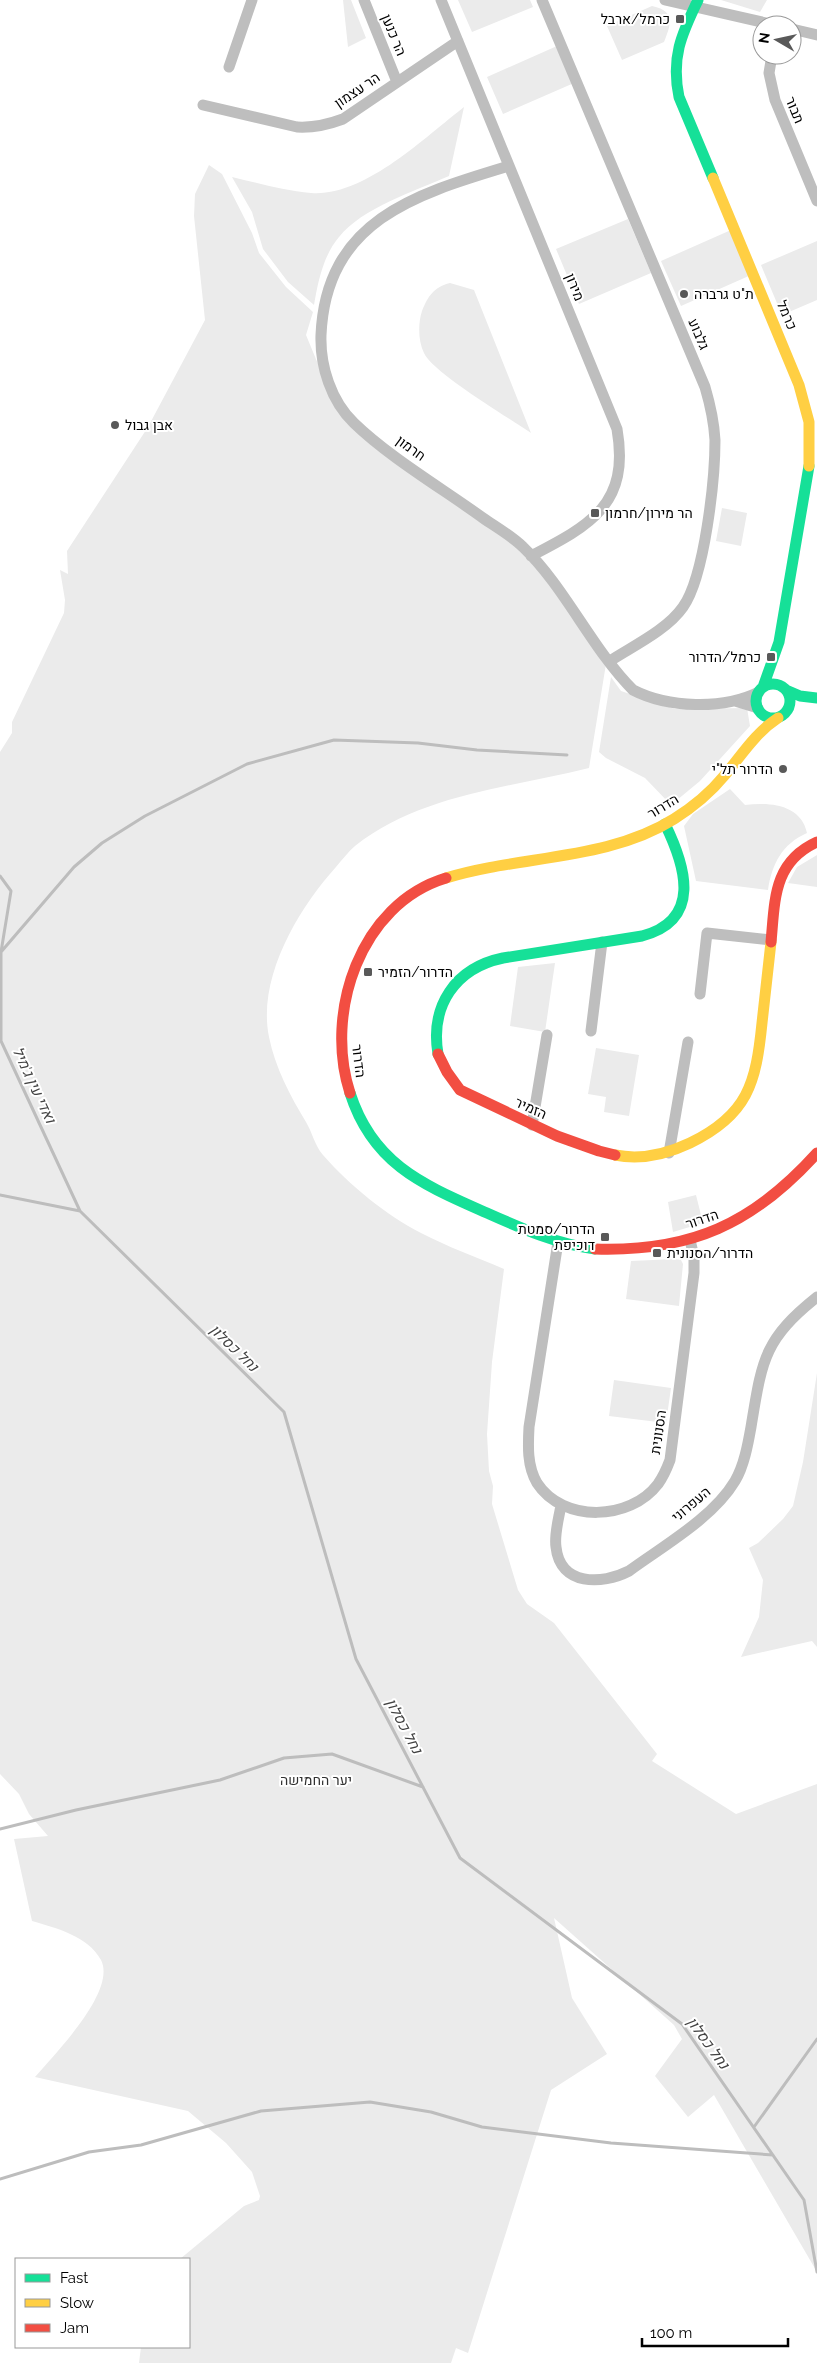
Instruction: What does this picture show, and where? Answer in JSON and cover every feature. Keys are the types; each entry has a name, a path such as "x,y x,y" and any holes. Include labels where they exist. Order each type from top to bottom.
{"street":[{"path":"229,67 252,0"},
{"name":"הר כנען","path":"364,0 397,82"},
{"name":"מירון","path":"441,0 617,429 620,466 609,499 593,518 577,531 531,556"},
{"name":"גלבוע","path":"542,0 705,387 715,438 712,492 698,573 690,595 682,608 668,622 610,661"},
{"path":"665,0 697,4 752,19"},
{"name":"כרמל","path":"697,4 677,46 674,70 677,90 800,387 810,441 806,479 775,657 761,690"},
{"path":"802,31 817,35"},
{"name":"הר עצמון","path":"203,105 297,127 312,128 343,119 458,41"},
{"name":"תבור","path":"771,65 770,73 775,100 817,201"},
{"name":"חרמון","path":"509,166 463,180 401,205 382,217 356,239 336,270 322,319 322,353 330,385 345,412 353,422 386,449 522,546 633,690 650,698 676,704 734,701 761,690"},
{"name":"כרמל","path":"775,657 776,674 785,689"},
{"path":"758,732 759,710 757,698 761,690 771,684 800,696 815,698"},
{"path":"783,714 791,702 785,689"},
{"path":"759,710 768,717 783,714 815,698"},
{"name":"חרמון","path":"734,701 759,710"},
{"name":"הדרור","path":"783,714 758,732 717,785 680,816 665,824 631,839 587,852 464,872 428,884 408,896 377,928 355,964 347,989 341,1046 350,1098 362,1124 376,1144 394,1163 412,1178 435,1190 558,1242 609,1250 640,1248 690,1240 725,1228 748,1216 790,1184 817,1153"},
{"name":"הזמיר","path":"665,824 676,845 684,870 684,893 681,906 673,920 663,928 650,934 489,961 460,977 448,992 435,1025 434,1043 449,1078 460,1090 471,1097 585,1149 609,1156 629,1158 669,1153 692,1144 724,1123 736,1112 753,1083 758,1062 776,894 784,867 793,855 817,842"},
{"path":"700,994 707,933 771,940"},
{"path":"591,1030 602,942"},
{"path":"532,1125 547,1036"},
{"path":"669,1153 688,1042"},
{"name":"הסנונית","path":"558,1242 529,1427 528,1452 537,1483 548,1496 561,1505 590,1512 617,1509 645,1496 657,1485 670,1460 694,1273 694,1257 690,1240"},
{"name":"העפרוני","path":"561,1505 556,1546 559,1560 567,1571 580,1579 596,1581 613,1579 629,1572 713,1509 736,1480 748,1444 759,1379 769,1347 793,1318 817,1297"}],"green space":[{"path":"343,0 351,0 366,38 348,47"},
{"path":"458,0 530,0 533,7 472,32"},
{"path":"721,0 767,0 760,12"},
{"path":"652,6 665,11 670,19 664,42 622,60 607,26"},
{"path":"557,46 574,83 503,114 487,77"},
{"path":"464,107 449,176 390,201 361,217 349,227 333,244 329,252 319,278 314,305 288,282 263,249 252,212 232,177 281,189 311,193 331,192 352,186 372,176 412,149"},
{"name":"יער החמישה","path":"209,165 222,174 252,233 259,253 286,287 313,312 306,335 325,381 354,421 533,556 606,664 589,768 467,795 408,815 381,829 355,846 322,884 295,924 284,946 275,968 269,991 267,1014 269,1037 279,1070 320,1151 356,1188 408,1226 504,1269 492,1362 487,1434 489,1471 493,1486 492,1504 518,1590 527,1604 554,1623 657,1754 652,1761 736,1814 817,1784 817,2272 714,2095 688,2117 655,2076 682,2039 674,2025 554,1918 572,1998 607,2054 551,2090 468,2353 456,2348 451,2363 139,2363 141,2348 190,2348 190,2258 181,2258 244,2206 259,2200 260,2196 252,2172 226,2143 188,2111 35,2077 81,2022 100,1988 104,1973 101,1960 80,1939 71,1934 32,1921 14,1839 48,1836 29,1814 19,1794 0,1774 0,752 12,733 12,722 64,613 65,600 60,570 68,574 67,551 148,427 205,320 194,216 195,194"},
{"path":"628,219 651,273 579,304 556,249"},
{"path":"731,230 751,275 681,306 661,261"},
{"path":"817,241 817,300 782,315 761,265"},
{"path":"450,283 474,290 531,433 456,383 430,361 424,353 419,332 422,311 432,293"},
{"path":"722,508 747,513 741,546 716,541"},
{"path":"611,677 621,691 675,709 747,708 750,726 700,781 671,805 645,778 606,758 599,752"},
{"path":"730,789 745,805 764,804 783,807 798,816 804,823 807,833 791,843 780,856 772,872 768,890 696,881 684,826 693,814"},
{"path":"817,855 817,887 788,883 797,867"},
{"path":"555,963 545,1032 510,1026 518,967"},
{"path":"596,1048 639,1055 629,1116 604,1112 606,1097 588,1094"},
{"path":"696,1195 703,1223 673,1232 668,1202"},
{"path":"681,1260 683,1264 679,1306 626,1299 631,1261"},
{"path":"817,1373 817,1647 812,1641 741,1657 759,1617 763,1580 749,1548 758,1543 783,1519 793,1506 803,1462"},
{"path":"614,1380 671,1388 666,1423 609,1416"}],"waterway":[{"path":"1,952 74,867 102,843 145,816 247,764 334,740 418,743 477,750 567,755"},
{"name":"ואדי עין ג'מיל","path":"0,876 11,891 1,952 1,1041 80,1211"},
{"name":"נחל כסלון","path":"0,1195 80,1211 284,1412 356,1659 460,1858 682,2024 804,2200 817,2272"},
{"path":"0,1829 76,1810 220,1780 284,1758 332,1754 423,1787"},
{"path":"754,2127 817,2039"},
{"path":"0,2179 89,2152 141,2145 261,2111 370,2102 431,2112 482,2127 611,2143 773,2155"}],"traffic: fast":[{"path":"698,0 679,47 676,70 677,83 679,97 713,178"},
{"path":"763,687 779,642 809,466"},
{"path":"773,684 785,689 790,701 785,713 773,718 761,713 756,701 761,689 773,684"},
{"path":"786,690 800,696 817,698"},
{"path":"438,1054 438,1020 442,1005 459,980 471,970 503,958 642,936 661,928 674,918 681,905 684,890 683,874 679,857 665,824"},
{"path":"350,1093 360,1118 372,1138 403,1170 442,1193 527,1230 567,1244 595,1249"}],"traffic: slow":[{"path":"713,178 799,385 809,422 809,466"},
{"path":"446,878 504,865 592,850 621,843 648,833 674,819 701,799 719,782 755,738 778,718"},
{"path":"615,1155 634,1157 653,1155 681,1147 709,1132 725,1121 737,1109 746,1095 752,1080 760,1044 771,942"}],"traffic: jam":[{"path":"771,942 776,897 784,871 803,850 817,842"},
{"path":"350,1093 343,1062 342,1029 346,997 356,965 371,936 391,911 416,891 446,878"},
{"path":"438,1054 447,1072 460,1090 557,1136 615,1155"},
{"path":"595,1249 629,1249 661,1245 691,1239 718,1229 744,1215 769,1198 793,1178 817,1153"}],"place":[{"name":"כרמל/ארבל","path":"680,19"},
{"name":"ת\"ט גרברה","path":"684,294"},
{"name":"אבן גבול","path":"115,425"},
{"name":"הר מירון/חרמון","path":"595,513"},
{"name":"כרמל/הדרור","path":"771,657"},
{"name":"הדרור תל\"י","path":"783,769"},
{"name":"הדרור/הזמיר","path":"368,972"},
{"name":"הדרור/סמטת דוכיפת","path":"605,1237"},
{"name":"הדרור/הסנונית","path":"657,1253"}]}
